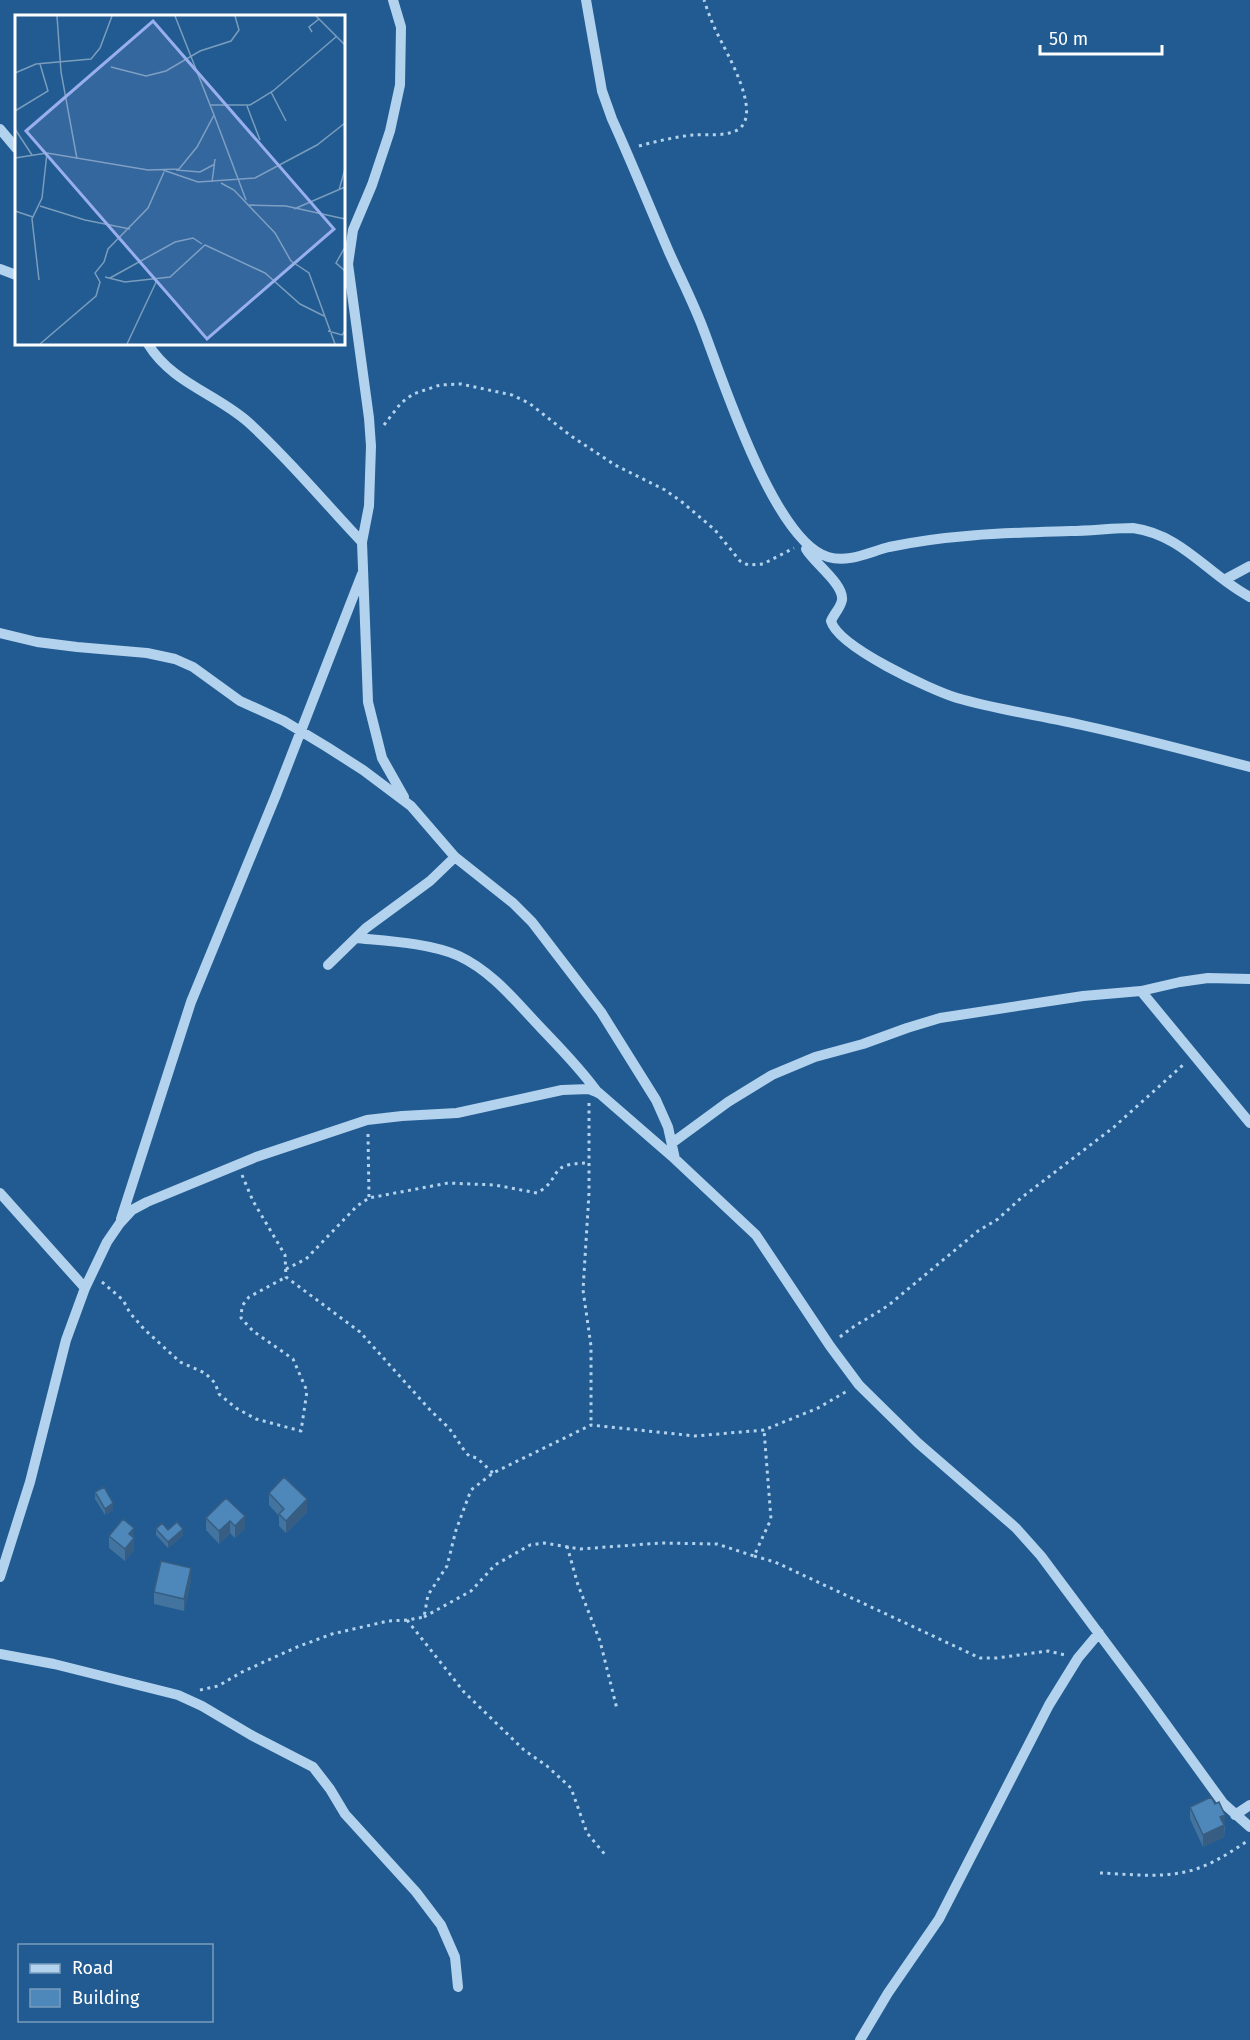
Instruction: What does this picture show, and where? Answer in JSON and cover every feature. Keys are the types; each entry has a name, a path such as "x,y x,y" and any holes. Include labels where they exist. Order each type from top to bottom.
{"street":[{"path":"393,0 401,27 400,85 380,163 353,230 348,264 371,446 369,506 362,542 368,702 382,758 398,788 455,857 513,903 551,945 601,1012 656,1100 668,1127 675,1159"},
{"path":"586,0 602,91 612,119 704,331 738,425 777,501 810,557 837,585 842,595 842,601 831,621 837,633 864,653 923,685 955,697 1087,726 1250,767"},
{"path":"0,129 15,147"},
{"path":"0,269 15,275"},
{"path":"149,345 161,363 174,374 220,401 247,421 362,542"},
{"path":"802,541 814,552 843,560 890,547 948,538 1024,532 1133,528 1151,530 1172,540 1250,597"},
{"path":"1224,580 1250,566"},
{"path":"120,1223 191,1002 363,571"},
{"path":"0,633 37,642 175,658 193,667 240,701 300,730 363,770 411,806"},
{"path":"328,965 384,914 430,881 455,857"},
{"path":"356,938 430,948 474,964 497,982 574,1062 594,1091 675,1159 756,1235 830,1346 859,1385 918,1443 1016,1528 1041,1556 1218,1797 1250,1827"},
{"path":"672,1143 728,1102 772,1075 815,1057 863,1044 940,1018 1083,996 1141,991 1208,978 1250,979"},
{"path":"1141,991 1250,1123"},
{"path":"0,1576 30,1482 66,1340 85,1288 107,1242 132,1210 237,1165 368,1120 457,1113 562,1090 594,1091"},
{"path":"0,1193 85,1288"},
{"path":"860,2040 888,1992 939,1919 1049,1705 1078,1658 1099,1633"},
{"path":"0,1654 54,1664 178,1695 303,1761 321,1775 345,1814 416,1892 441,1925 455,1957 458,1987"},
{"path":"1235,1815 1250,1805"}],"path":[{"path":"626,150 676,138 733,131 743,124 746,116 746,101 743,88 704,0"},
{"path":"384,426 401,403 413,394 440,385 461,384 512,395 529,403 571,436 615,465 665,490 682,502 715,530 740,561 748,565 763,564 780,557 802,541"},
{"path":"830,1346 855,1324 877,1314 978,1231 998,1219 1021,1198 1091,1146 1194,1056"},
{"path":"591,1425 591,1346 583,1290 594,1091"},
{"path":"368,1120 369,1198"},
{"path":"286,1269 306,1259 357,1206 369,1198 448,1183 495,1185 537,1193 543,1190 563,1165 589,1163"},
{"path":"237,1165 253,1201 285,1255 286,1276"},
{"path":"91,1274 110,1287 123,1300 130,1313 144,1329 180,1362 189,1368 205,1373 215,1383 219,1394 236,1408 256,1419 301,1431 307,1391 293,1359 253,1331 242,1318 242,1306 249,1297 286,1276"},
{"path":"286,1276 360,1332 449,1428 469,1456 477,1458 493,1473"},
{"path":"424,1617 428,1596 447,1566 456,1530 471,1490 493,1473 591,1425 694,1436 764,1430 818,1408 859,1385"},
{"path":"754,1556 771,1519 764,1430"},
{"path":"178,1695 218,1686 242,1672 332,1634 388,1621 424,1617 471,1591 495,1565 513,1553 530,1545 544,1543 580,1549 662,1543 717,1544 775,1562 980,1658 997,1659 1048,1651 1078,1658"},
{"path":"567,1546 578,1585 600,1641 616,1710"},
{"path":"407,1620 464,1692 524,1750 548,1766 571,1788 587,1833 607,1857"},
{"path":"1100,1873 1159,1875 1185,1873 1225,1856 1250,1839"}],"building":[{"path":"284,1477 307,1499 286,1521 279,1514 284,1509 269,1493"},
{"path":"104,1487 113,1503 105,1509 95,1492"},
{"path":"226,1498 245,1516 235,1526 230,1521 219,1531 206,1518"},
{"path":"123,1519 134,1528 129,1534 134,1538 125,1549 109,1536"},
{"path":"177,1522 183,1529 168,1542 156,1529 162,1523 168,1530"},
{"path":"161,1561 191,1568 184,1599 154,1592"},
{"path":"1211,1797 1215,1804 1219,1802 1225,1815 1220,1817 1224,1825 1203,1835 1190,1807"}]}
